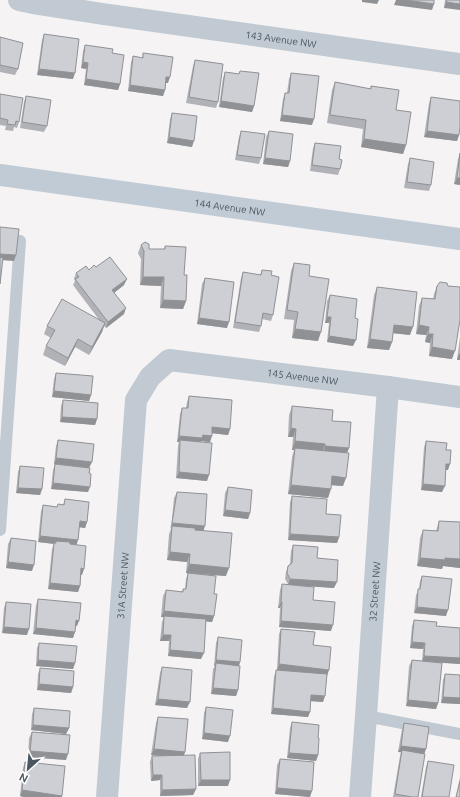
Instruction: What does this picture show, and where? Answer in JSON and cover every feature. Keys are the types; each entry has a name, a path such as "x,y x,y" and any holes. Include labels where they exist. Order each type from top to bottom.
{"main road":[{"name":"144 Avenue NW","path":"0,174 460,239"}],"street":[{"name":"143 Avenue NW","path":"19,0 38,4 104,7 460,64"},
{"name":"145 Avenue NW","path":"150,377 169,360 388,387 460,398"},
{"name":"31A Street NW","path":"107,797 136,400 150,377"},
{"name":"32 Street NW","path":"360,797 388,387"}],"lane":[{"path":"0,530 20,241"},
{"path":"366,716 460,734"}],"building":[{"path":"406,0 434,0 434,4"},
{"path":"447,0 460,0 460,4 446,2"},
{"path":"44,34 79,39 75,73 39,69"},
{"path":"0,37 23,43 18,69 0,65"},
{"path":"85,45 113,49 112,53 124,55 120,84 86,79 88,63 83,62"},
{"path":"143,53 173,57 170,77 166,77 165,90 130,85 133,56 143,58"},
{"path":"195,60 223,64 218,102 189,97"},
{"path":"240,71 259,73 254,106 221,101 225,72 239,74"},
{"path":"291,73 319,76 314,119 282,115 285,93 289,93"},
{"path":"335,82 371,89 371,86 399,90 396,110 411,112 406,145 364,139 366,120 330,115"},
{"path":"0,94 23,98 19,122 16,121 15,125 7,124 8,120 0,118"},
{"path":"26,96 51,100 47,126 22,122"},
{"path":"431,97 460,101 459,135 427,131"},
{"path":"172,113 197,116 194,141 169,137"},
{"path":"241,131 265,134 261,158 237,155"},
{"path":"269,131 293,134 290,161 265,158"},
{"path":"315,143 341,146 339,159 342,160 340,169 312,165"},
{"path":"460,153 460,178 457,178"},
{"path":"410,158 434,162 431,185 407,182"},
{"path":"0,227 19,229 16,255 0,254"},
{"path":"145,242 149,244 149,249 165,249 165,246 186,247 184,275 187,275 186,301 163,300 164,277 143,277 144,251 141,245"},
{"path":"0,257 3,258 0,284"},
{"path":"110,257 127,279 112,290 126,308 108,322 75,279 79,277 76,273 86,266 89,270 94,265 96,267"},
{"path":"294,263 310,265 309,276 329,279 321,332 295,329 298,312 287,310"},
{"path":"262,270 272,271 271,275 279,277 273,315 263,313 261,326 235,322 243,272 261,275"},
{"path":"205,278 234,282 229,322 199,318"},
{"path":"440,282 447,283 448,286 460,287 460,320 455,351 432,347 433,334 428,334 429,327 419,325 422,298 435,299 437,286"},
{"path":"377,287 417,292 413,327 394,325 392,342 370,339"},
{"path":"330,295 357,299 355,318 358,319 356,340 329,336 331,317 327,317"},
{"path":"62,299 105,323 92,347 78,339 68,358 46,346 55,330 47,326"},
{"path":"56,373 93,376 91,395 54,391"},
{"path":"189,396 232,400 230,429 212,427 212,436 203,435 202,438 179,436 182,408 188,408"},
{"path":"63,400 98,403 97,419 62,417"},
{"path":"292,406 333,410 332,421 351,422 349,448 295,441 296,429 291,428"},
{"path":"58,440 94,444 92,462 56,458"},
{"path":"180,440 212,443 209,475 179,472"},
{"path":"426,441 447,443 446,450 451,450 450,464 446,464 445,486 423,484"},
{"path":"295,448 349,453 346,478 332,476 331,489 291,485"},
{"path":"55,464 90,468 90,487 53,483"},
{"path":"20,466 44,468 42,489 18,488"},
{"path":"228,487 252,490 250,513 225,510"},
{"path":"177,492 207,494 205,526 172,523"},
{"path":"292,496 327,499 326,514 341,515 339,537 290,534"},
{"path":"65,499 89,502 87,522 80,521 78,540 40,536 43,505 57,507 58,504 64,505"},
{"path":"439,521 460,522 460,559 445,558 445,560 420,558 423,530 438,531"},
{"path":"172,526 195,528 195,530 232,533 229,568 189,564 190,554 170,552"},
{"path":"11,538 36,541 34,565 8,562"},
{"path":"56,541 70,542 70,544 86,546 84,569 81,568 80,586 50,583 54,543 56,543"},
{"path":"293,545 318,547 317,558 338,560 337,582 290,579 287,573 288,566 292,563"},
{"path":"188,573 216,576 214,594 217,594 214,616 164,611 166,590 183,592 183,589 186,589"},
{"path":"422,576 452,579 448,610 417,607 418,589 420,589"},
{"path":"282,584 314,587 313,600 335,602 333,625 281,621"},
{"path":"38,599 81,603 79,621 76,620 75,632 36,628"},
{"path":"6,602 31,604 29,629 4,627"},
{"path":"164,616 206,619 204,653 170,650 171,635 163,635"},
{"path":"414,620 437,622 436,626 460,628 460,658 424,656 425,643 412,642"},
{"path":"281,629 315,632 313,645 331,647 329,670 279,664"},
{"path":"218,637 242,640 240,662 216,660"},
{"path":"39,643 77,646 75,663 38,660"},
{"path":"412,660 442,663 438,703 408,700"},
{"path":"216,663 240,666 238,690 213,688"},
{"path":"162,667 192,670 190,702 158,699"},
{"path":"40,668 74,671 73,687 39,684"},
{"path":"276,670 327,674 325,696 311,695 310,712 273,708"},
{"path":"445,674 460,675 460,698 443,697"},
{"path":"206,707 233,710 230,736 204,733"},
{"path":"34,708 70,711 69,728 33,725"},
{"path":"158,717 188,719 185,752 154,749"},
{"path":"292,722 319,725 318,755 289,753"},
{"path":"404,723 429,727 426,749 401,746"},
{"path":"32,732 70,735 68,754 30,751"},
{"path":"402,750 425,754 418,797 395,794"},
{"path":"230,752 230,780 201,780 200,753"},
{"path":"195,755 196,789 162,790 162,775 153,775 152,756"},
{"path":"280,759 314,762 312,791 277,788"},
{"path":"428,761 454,765 449,797 422,797"},
{"path":"25,762 65,766 62,796 22,790"},
{"path":"460,781 460,797 456,797"}]}
